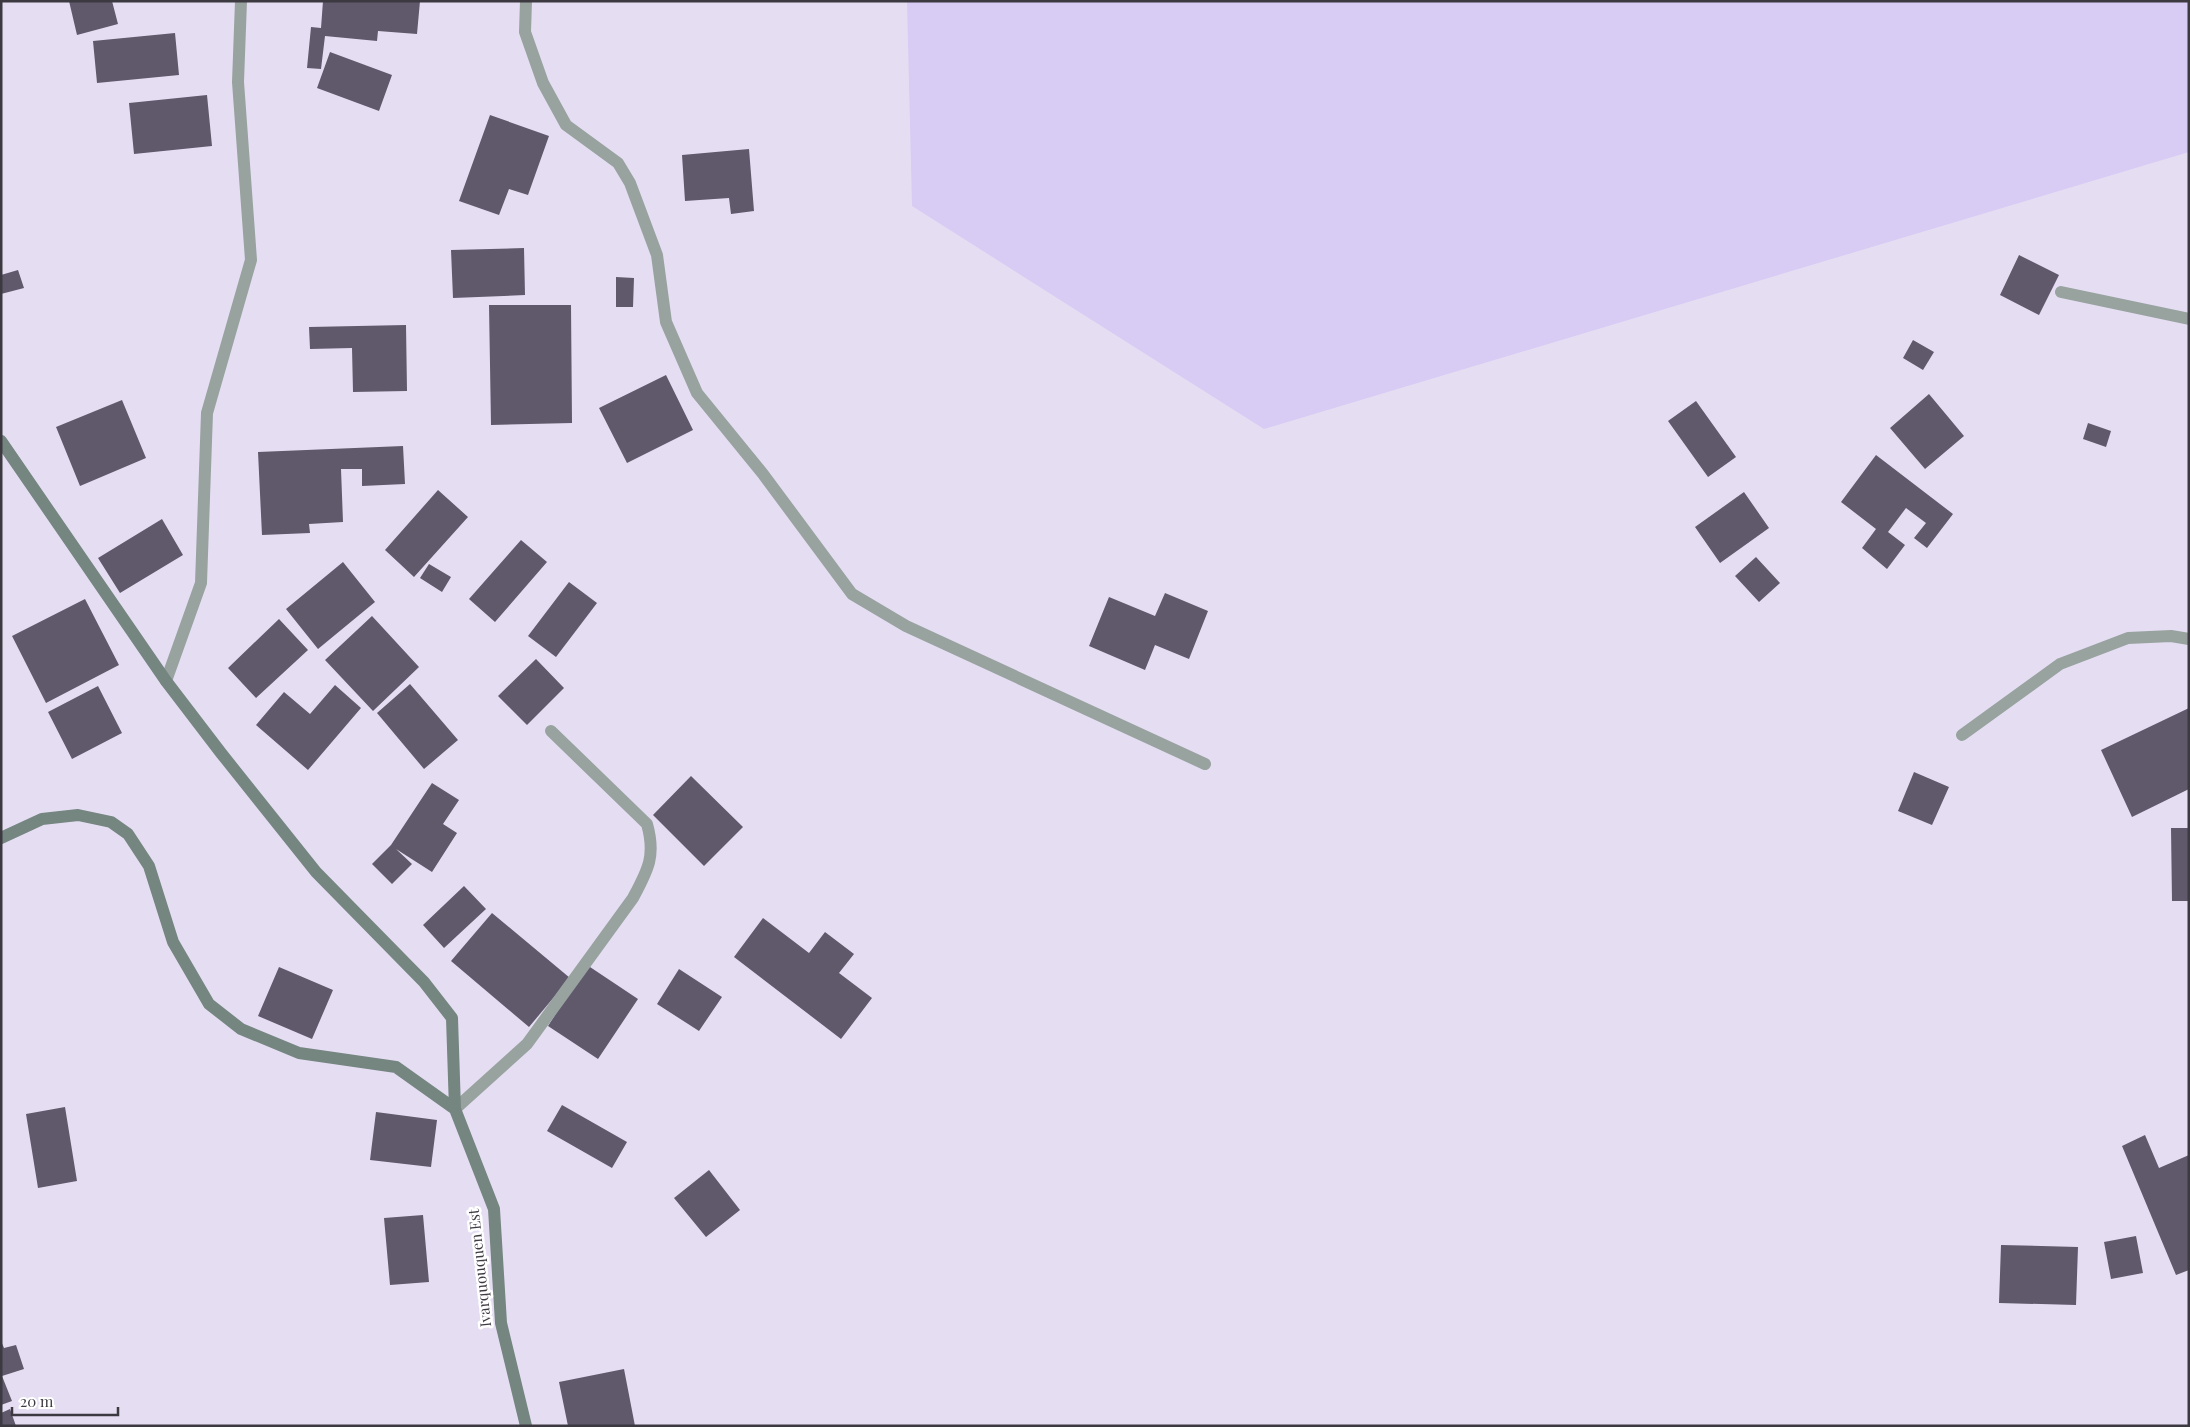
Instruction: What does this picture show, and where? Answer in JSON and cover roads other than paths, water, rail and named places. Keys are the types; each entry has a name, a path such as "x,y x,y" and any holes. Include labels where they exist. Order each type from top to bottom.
{"street":[{"path":"166,681 201,583 207,413 252,260 238,82 241,1"},
{"path":"526,1 525,32 543,82 566,125 618,162 630,183 656,255 666,322 697,393 763,474 852,594 906,626 1205,764"},
{"path":"2061,292 2189,319"},
{"path":"1,441 166,681 221,753 316,872 424,982 452,1018 455,1110"},
{"path":"1962,735 2060,664 2128,638 2171,636 2189,639"},
{"path":"455,1110 527,1044 633,898 647,872 652,855 652,840 647,824 551,731"},
{"path":"1,838 42,819 78,815 111,822 128,834 149,866 173,942 209,1004 241,1029 299,1052 396,1067 455,1110"},
{"name":"Ivarquouquen Est","path":"455,1110 494,1209 501,1323 526,1426"}]}
